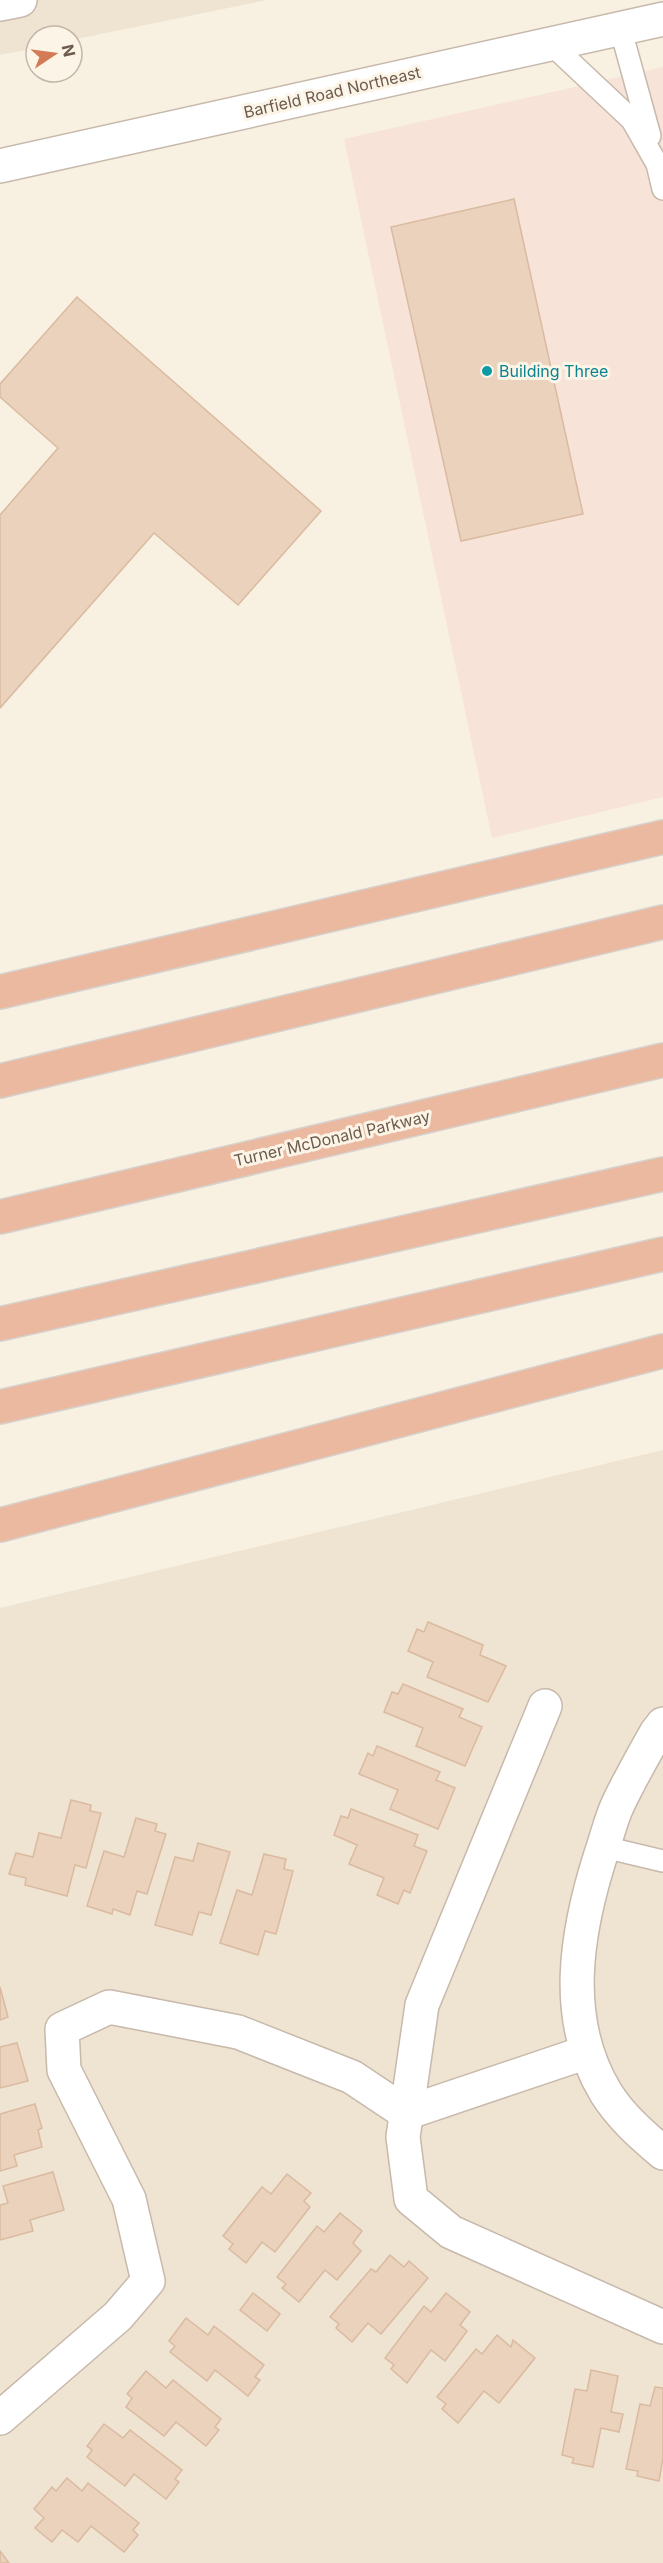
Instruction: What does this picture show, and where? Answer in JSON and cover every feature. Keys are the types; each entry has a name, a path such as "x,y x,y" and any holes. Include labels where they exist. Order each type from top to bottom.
{"highway":[{"path":"0,992 663,837"},
{"path":"0,1081 663,922"},
{"name":"Turner McDonald Parkway","path":"0,1217 663,1060"},
{"path":"0,1324 663,1174"},
{"path":"0,1407 663,1254"},
{"path":"0,1525 663,1351"}],"street":[{"path":"0,4 20,0"},
{"name":"Barfield Road Northeast","path":"0,166 663,19"},
{"path":"545,1707 422,2005 403,2137 411,2199 451,2232 663,2328"},
{"path":"663,1724 618,1804 593,1880 577,1958 576,2000 587,2052 606,2094 635,2129 663,2152"},
{"path":"0,2418 118,2316 148,2281 129,2199 64,2070 62,2029 109,2007 238,2032 352,2077 406,2113"},
{"path":"406,2113 587,2052"}],"lane":[{"path":"620,27 663,189"},
{"path":"550,44 632,120 657,164"},
{"path":"604,1846 663,1861"}],"shaded area":[{"path":"0,0 267,0 84,38 84,24 24,24 24,50 0,55"},
{"path":"663,67 663,797 492,838 344,139"},
{"path":"663,1450 663,2563 0,2563 0,1608"}],"building":[{"name":"Building Three","path":"514,199 583,514 461,541 391,227"},
{"path":"77,297 321,511 238,605 154,533 0,708 0,515 58,448 0,397 0,384"},
{"path":"428,1622 483,1645 480,1655 506,1666 488,1702 427,1677 433,1662 408,1651 417,1629 424,1632"},
{"path":"403,1684 463,1709 459,1717 482,1727 465,1766 416,1746 423,1728 384,1712 392,1692 398,1694"},
{"path":"377,1746 440,1772 436,1780 455,1788 438,1829 390,1809 398,1790 359,1774 368,1753 373,1756"},
{"path":"71,1800 91,1805 90,1811 101,1813 86,1868 75,1865 67,1896 25,1885 26,1878 9,1874 16,1853 33,1857 39,1833 61,1838"},
{"path":"351,1809 418,1835 414,1846 427,1851 410,1893 404,1890 398,1904 377,1895 384,1878 349,1864 357,1845 334,1835 341,1816 348,1818"},
{"path":"136,1818 157,1824 155,1831 166,1834 147,1894 137,1891 130,1915 113,1909 112,1914 87,1906 104,1851 124,1857"},
{"path":"198,1843 230,1852 211,1915 199,1912 192,1935 155,1925 175,1857 193,1861"},
{"path":"264,1854 286,1859 284,1869 293,1871 276,1934 265,1931 258,1955 220,1943 237,1890 252,1895"},
{"path":"0,1987 8,2017 0,2020"},
{"path":"17,2043 28,2081 0,2088 0,2047"},
{"path":"35,2104 42,2128 38,2130 42,2147 14,2155 17,2166 0,2171 0,2114"},
{"path":"53,2172 64,2210 30,2220 33,2231 0,2240 0,2205 8,2203 3,2186"},
{"path":"287,2174 311,2193 304,2201 310,2207 275,2252 262,2242 246,2263 229,2249 233,2244 223,2236 262,2187 271,2194"},
{"path":"340,2213 362,2231 353,2243 361,2251 337,2280 325,2270 299,2302 282,2288 286,2284 277,2277 317,2226 324,2232"},
{"path":"390,2255 404,2267 409,2261 428,2278 381,2334 368,2323 352,2342 336,2328 339,2324 330,2317 371,2269 376,2272"},
{"path":"253,2293 280,2314 267,2331 240,2310"},
{"path":"446,2293 470,2312 460,2325 467,2331 445,2361 431,2350 407,2383 391,2369 394,2365 385,2358 424,2306 431,2312"},
{"path":"186,2318 208,2335 214,2326 264,2365 255,2377 260,2380 248,2396 215,2370 207,2381 170,2352 175,2346 169,2341"},
{"path":"497,2335 511,2347 513,2340 535,2358 499,2403 484,2391 458,2423 442,2409 446,2404 437,2397 476,2349 482,2354"},
{"path":"591,2370 618,2376 611,2412 623,2414 619,2432 601,2428 593,2467 572,2463 574,2458 562,2455 575,2389 587,2391"},
{"path":"146,2371 166,2388 173,2380 221,2419 215,2427 219,2430 206,2446 176,2422 164,2436 126,2407 132,2398 127,2394"},
{"path":"655,2387 663,2388 663,2458 659,2481 637,2476 638,2471 626,2469 640,2404 650,2406"},
{"path":"104,2424 123,2438 130,2430 182,2470 175,2479 179,2482 166,2499 134,2474 125,2486 87,2457 92,2450 87,2446"},
{"path":"67,2478 82,2491 88,2483 139,2523 133,2530 138,2535 124,2552 91,2526 78,2542 62,2530 52,2542 35,2528 44,2518 34,2509 52,2487 56,2491"},
{"path":"0,2551 9,2563 0,2563"}],"place":[{"name":"Building Three","path":"487,371"}]}
